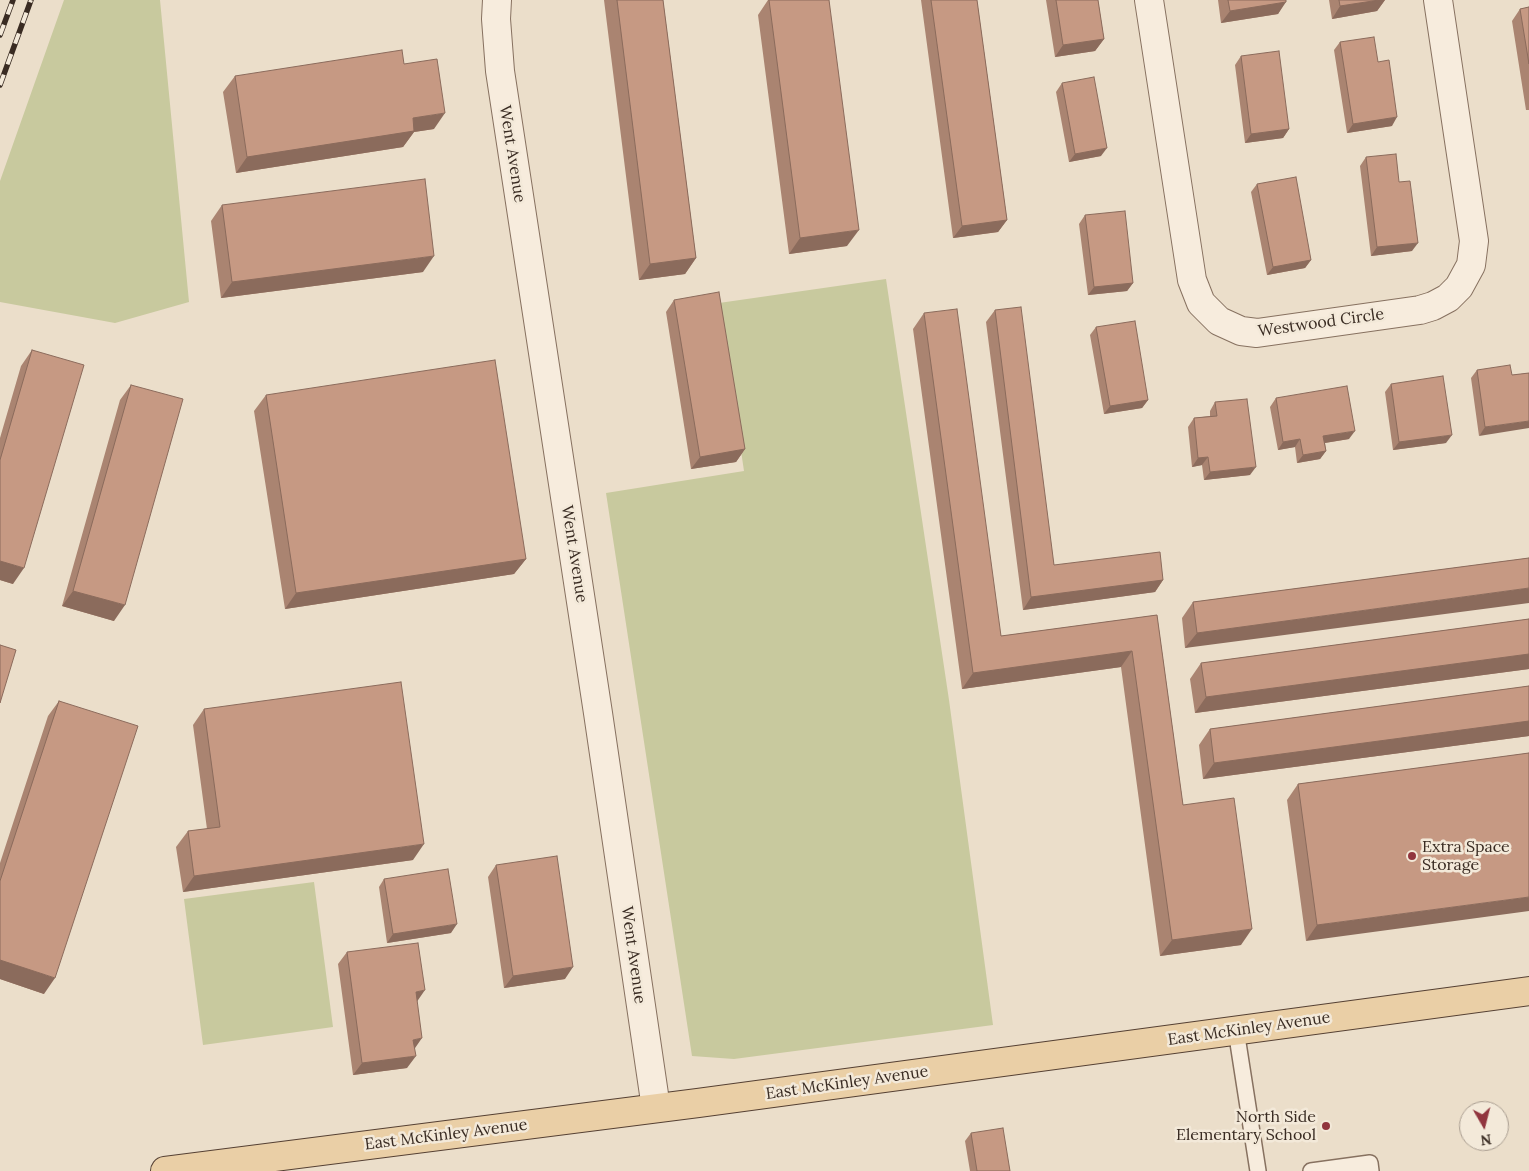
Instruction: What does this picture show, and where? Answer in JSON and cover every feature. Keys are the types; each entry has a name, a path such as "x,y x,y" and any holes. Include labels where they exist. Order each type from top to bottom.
{"main road":[{"name":"East McKinley Avenue","path":"165,1171 656,1108 1529,991"}],"street":[{"name":"Went Avenue","path":"497,0 496,19 500,71 656,1108"},
{"name":"Westwood Circle","path":"1149,0 1192,280 1201,303 1218,321 1241,331 1257,333 1420,310 1433,306 1448,298 1459,286 1471,265 1474,241 1438,0"}],"lane":[{"path":"1236,1030 1258,1171"},
{"path":"1311,1171 1370,1163 1371,1171"}],"green space":[{"path":"64,0 160,0 189,302 115,323 0,302 0,181"},
{"path":"886,279 949,700 993,1025 734,1059 692,1056 606,493 744,471 719,303"},
{"path":"314,882 333,1027 203,1045 184,899"}],"building":[{"path":"617,0 663,0 696,258 650,264"},
{"path":"769,0 829,0 859,230 800,238"},
{"path":"931,0 977,0 1007,220 962,226"},
{"path":"1056,0 1098,0 1104,39 1063,45"},
{"path":"1228,0 1286,0 1286,2 1230,11"},
{"path":"1339,0 1379,0 1340,6"},
{"path":"1529,7 1529,64 1520,9"},
{"path":"1374,37 1378,62 1389,60 1397,117 1353,124 1340,42"},
{"path":"402,50 404,64 437,59 445,113 413,118 414,131 247,157 235,76"},
{"path":"1279,51 1289,129 1251,134 1241,56"},
{"path":"1094,77 1107,148 1075,154 1062,83"},
{"path":"1396,154 1399,182 1410,181 1418,243 1377,247 1366,157"},
{"path":"1296,177 1311,260 1273,267 1257,184"},
{"path":"425,179 434,256 232,282 222,205"},
{"path":"1125,211 1133,283 1094,287 1085,215"},
{"path":"719,292 745,449 700,457 674,300"},
{"path":"1021,307 1054,565 1160,552 1163,580 1031,597 995,310"},
{"path":"957,309 1001,636 1157,615 1183,805 1234,798 1252,929 1172,940 1132,651 973,673 924,313"},
{"path":"1135,321 1148,400 1110,406 1096,327"},
{"path":"32,350 84,365 24,568 0,561 0,460"},
{"path":"495,360 526,559 296,593 266,395"},
{"path":"1510,365 1512,375 1529,373 1529,421 1485,427 1477,370"},
{"path":"1443,376 1452,435 1399,442 1391,384"},
{"path":"131,385 183,399 125,605 73,591"},
{"path":"1347,386 1355,431 1323,436 1326,451 1303,455 1300,439 1283,442 1276,398"},
{"path":"1247,399 1256,467 1210,472 1208,457 1198,458 1194,418 1217,416 1215,402"},
{"path":"1529,558 1529,588 1197,633 1193,602"},
{"path":"1529,619 1529,654 1206,697 1201,663"},
{"path":"0,645 16,650 0,703"},
{"path":"401,682 424,844 194,876 188,831 220,827 204,709"},
{"path":"1529,686 1529,721 1214,763 1210,729"},
{"path":"59,701 138,726 55,978 0,960 0,881"},
{"name":"Extra Space Storage","path":"1529,753 1529,897 1317,925 1298,784"},
{"path":"557,856 573,967 513,976 496,865"},
{"path":"448,869 457,924 393,934 384,879"},
{"path":"418,943 425,990 416,992 422,1038 413,1040 416,1056 362,1063 347,952"},
{"path":"1003,1128 1010,1171 977,1171 971,1133"}],"railway":[{"path":"0,35 13,0"},
{"path":"0,85 31,0"}],"place":[{"name":"Extra Space Storage","path":"1412,856"},
{"name":"North Side Elementary School","path":"1326,1126"}]}
